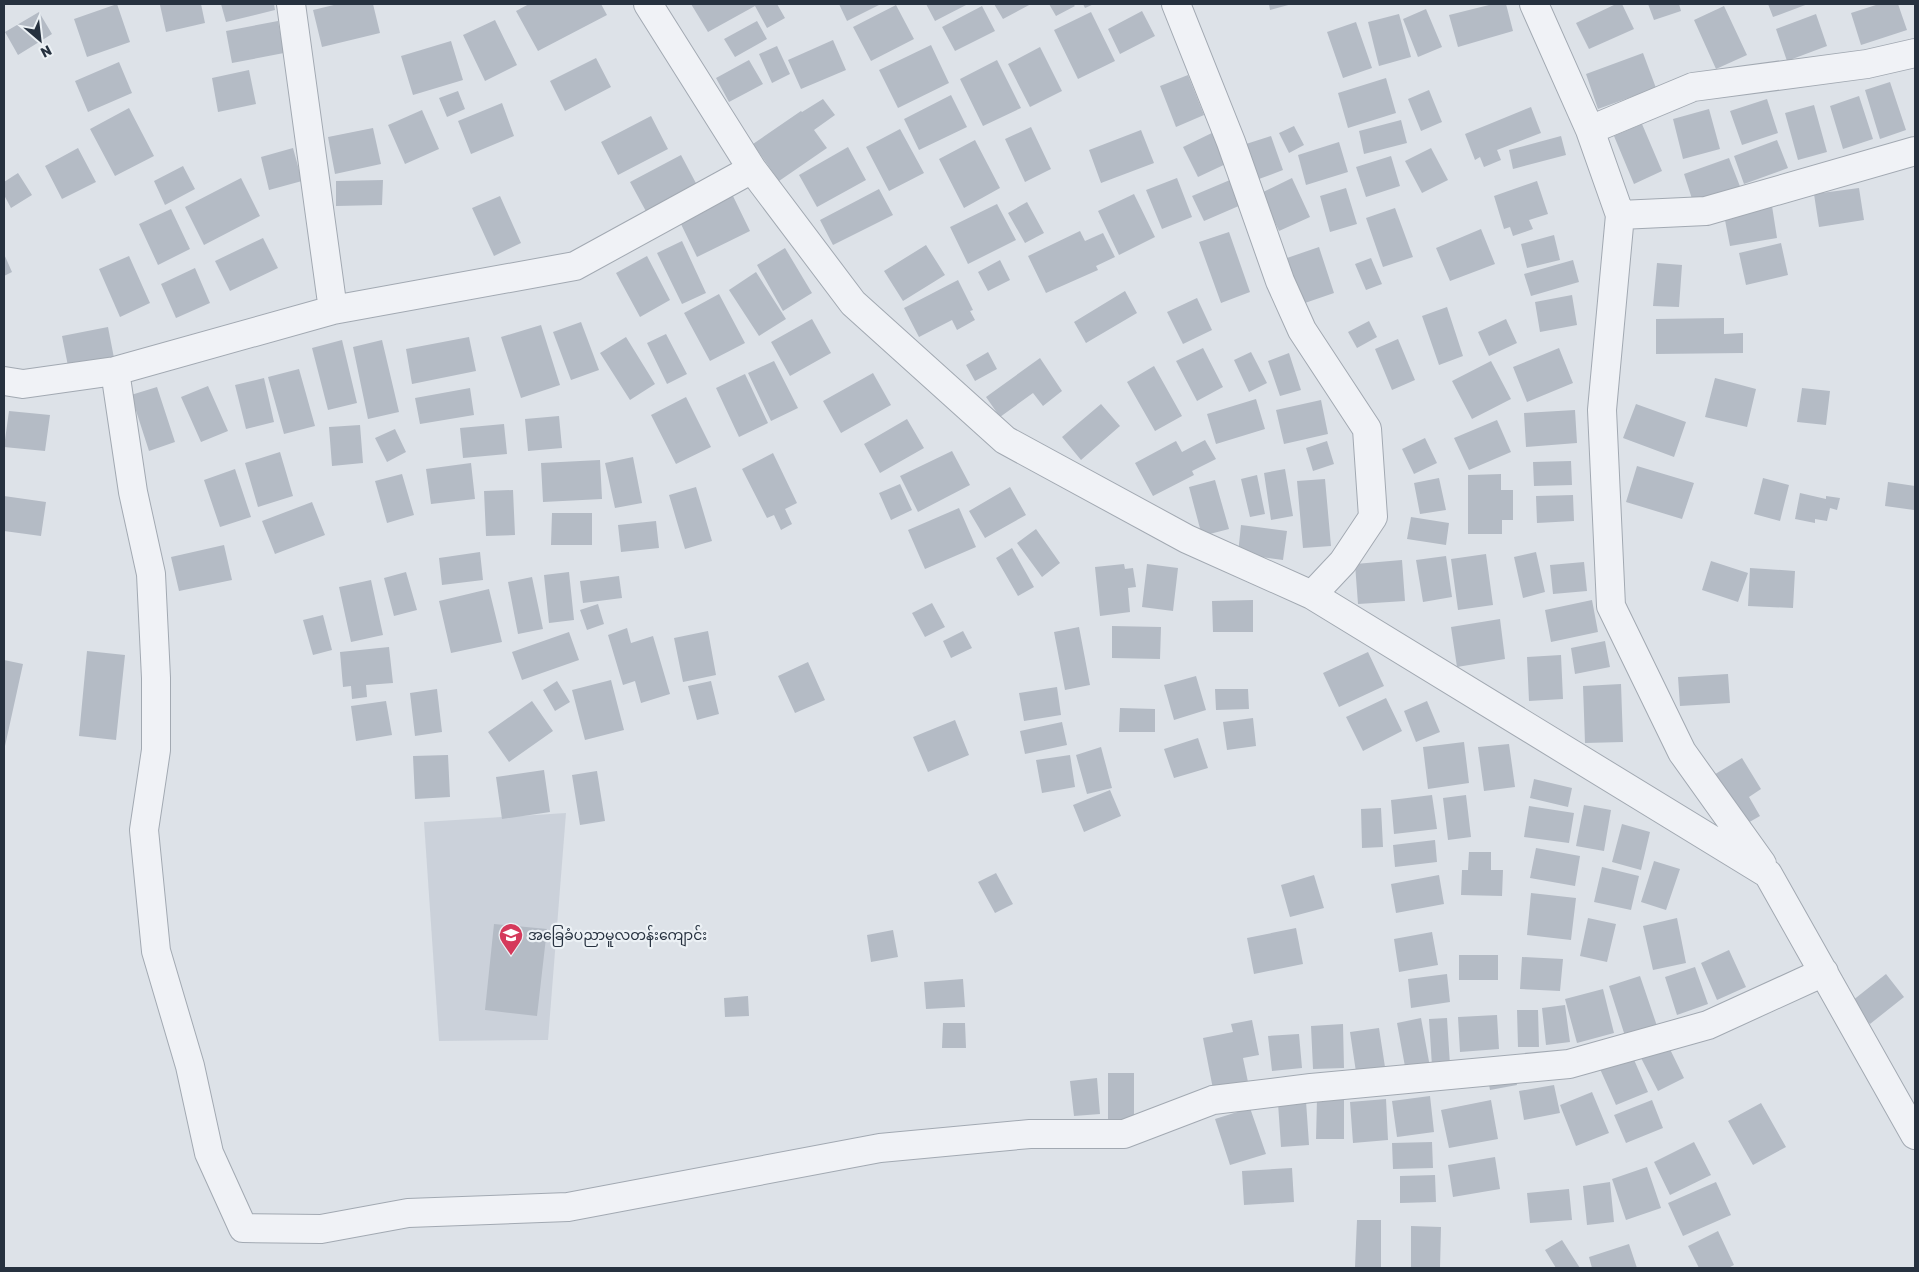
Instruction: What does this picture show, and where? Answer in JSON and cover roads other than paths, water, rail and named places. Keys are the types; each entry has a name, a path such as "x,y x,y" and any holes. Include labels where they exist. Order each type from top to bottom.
{"street":[{"path":"291,4 333,310"},
{"path":"648,4 752,169 853,303 1005,440 1188,539 1312,595 1768,874"},
{"path":"1176,4 1232,142 1280,281 1302,330 1366,429 1373,517 1342,562 1312,595"},
{"path":"1534,4 1590,130 1620,215 1602,410 1611,606 1682,752 1768,874 1915,1135"},
{"path":"1590,130 1693,87 1867,64 1915,53"},
{"path":"1620,215 1706,211 1915,151"},
{"path":"4,382 23,384 115,371 333,310 575,266 752,169"},
{"path":"115,371 133,492 151,574 156,678 156,750 144,830 156,951 190,1066 209,1153 243,1228 321,1229 408,1213 568,1207 880,1148 1030,1134 1124,1134 1213,1100 1311,1088 1569,1064 1708,1025 1824,972"}],"place":[{"name":"အခြေခံပညာမူလတန်းကျောင်း","path":"511,956"}]}
